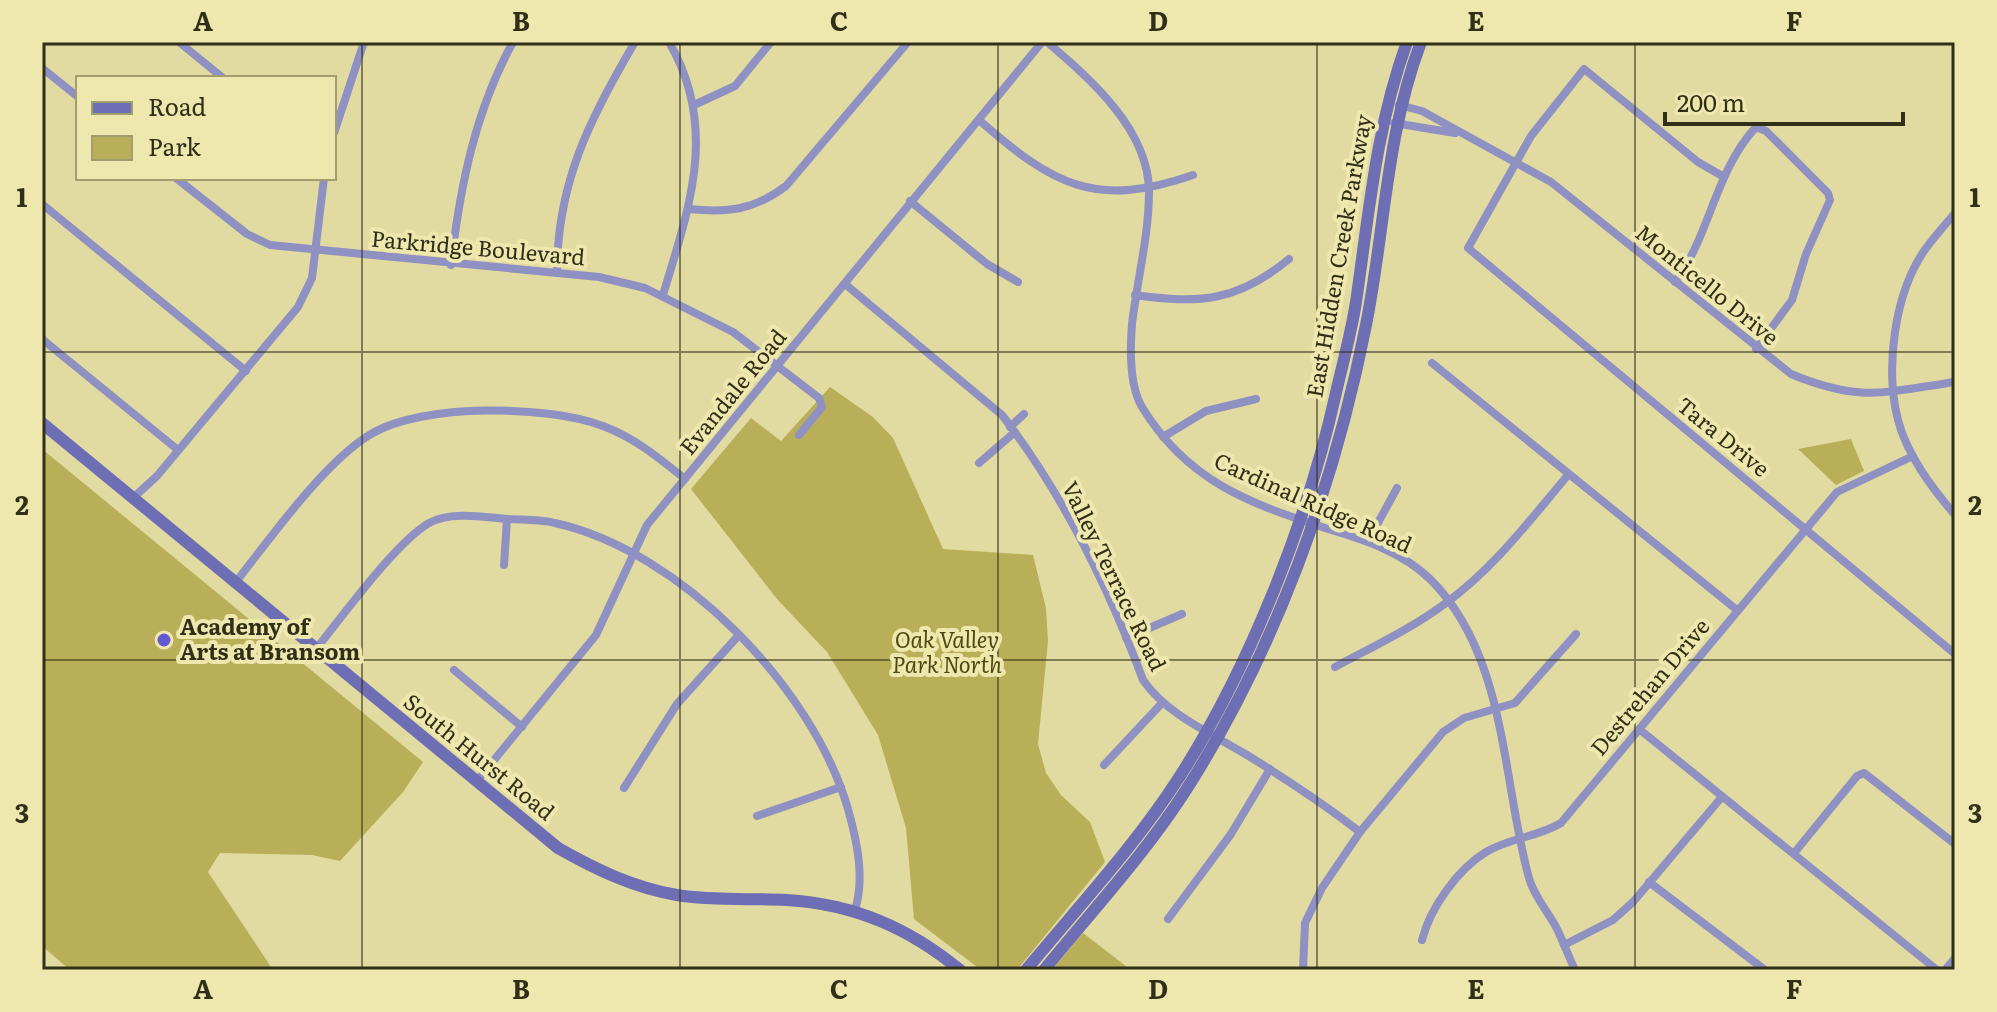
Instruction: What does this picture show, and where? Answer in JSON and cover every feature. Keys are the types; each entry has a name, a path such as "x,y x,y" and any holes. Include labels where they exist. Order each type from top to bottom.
{"main road":[{"name":"East Hidden Creek Parkway","path":"1306,521 1338,445 1366,325 1396,124 1394,105 1407,42"},
{"name":"East Hidden Creek Parkway","path":"1044,970 1161,828 1274,621 1306,521 1355,305 1382,121 1394,105 1421,42"},
{"name":"South Hurst Road","path":"42,423 558,848 615,877 678,895 790,900 855,910 922,940 960,970"},
{"name":"East Hidden Creek Parkway","path":"1026,970 1155,813 1211,733"}],"street":[{"path":"179,42 221,76"},
{"path":"336,127 363,42"},
{"path":"451,265 460,192 473,140 513,42"},
{"path":"557,273 557,237 565,193 586,127 635,42"},
{"path":"663,295 689,209 698,160 694,105 669,42"},
{"path":"694,105 735,86 771,42"},
{"path":"689,209 744,210 766,202 786,186 908,42"},
{"name":"Evandale Road","path":"477,781 596,635 647,525 910,201 1045,42"},
{"name":"Cardinal Ridge Road","path":"1045,42 1100,88 1120,113 1139,153 1149,190 1130,345 1140,404 1172,451 1212,483 1306,521 1368,541 1402,558 1429,579 1449,601 1476,648 1494,711 1530,882 1575,970"},
{"path":"42,68 76,95"},
{"path":"1516,161 1531,136 1584,69 1698,162 1724,177"},
{"name":"Monticello Drive","path":"1394,105 1422,111 1551,182 1791,374 1824,388 1860,395 1955,382"},
{"path":"979,120 1022,157 1061,179 1107,190 1149,190 1193,175"},
{"name":"Monticello Drive","path":"1382,121 1460,134"},
{"path":"1675,282 1692,260 1724,177 1756,127 1766,131 1828,193 1830,200 1806,254 1792,300 1756,349"},
{"name":"Tara Drive","path":"1516,161 1468,248 1955,654"},
{"name":"Parkridge Boulevard","path":"179,180 247,234 270,245 315,252 599,277 663,295 733,332 819,398 822,407 799,435"},
{"path":"133,498 246,371 306,294 315,252 324,180"},
{"path":"910,201 987,264 1018,282"},
{"path":"42,204 246,371"},
{"path":"1955,213 1922,254 1902,301 1894,346 1893,392 1898,421 1913,456 1955,515"},
{"path":"1135,295 1186,302 1222,295 1258,282 1289,259"},
{"name":"Valley Terrace Road","path":"845,284 1002,415 1041,468 1076,528 1143,680 1162,703 1270,769 1360,832"},
{"path":"42,339 178,450"},
{"path":"1432,363 1737,610"},
{"path":"1163,437 1206,411 1256,399"},
{"path":"235,583 334,466 369,435 400,421 469,410 557,417 602,425 646,447 685,479"},
{"path":"979,463 1024,414"},
{"name":"Destrehan Drive","path":"1422,940 1426,922 1458,877 1487,851 1542,834 1561,823 1837,492 1913,456"},
{"path":"1335,667 1414,625 1449,601 1511,543 1568,475"},
{"path":"1368,541 1397,488"},
{"path":"316,649 408,540 431,522 456,516 555,522 633,554 683,587 738,636 796,702 823,744 841,787 853,830 861,885 855,910"},
{"path":"504,565 507,519"},
{"path":"1126,638 1182,614"},
{"path":"1303,970 1305,923 1322,888 1360,832 1443,732 1464,718 1515,703 1576,634"},
{"path":"624,788 677,704 738,636"},
{"path":"454,670 522,727"},
{"path":"1104,765 1162,703"},
{"path":"1639,729 1721,798 1795,852 1937,970"},
{"path":"1168,919 1231,834 1270,769"},
{"path":"1795,852 1857,776 1864,773 1955,844"},
{"path":"757,816 841,787"},
{"path":"1564,945 1613,920 1721,798"},
{"path":"1649,882 1765,970"},
{"path":"1945,970 1955,958"}],"green space":[{"name":"Oak Valley Park North","path":"830,387 873,417 893,438 943,549 1033,555 1046,608 1048,641 1038,744 1046,773 1061,795 1090,822 1105,862 1017,970 981,970 914,919 906,828 878,735 827,652 777,599 691,489 751,418 781,441"},
{"path":"1851,439 1864,471 1836,485 1798,449"},
{"name":"Academy of Arts at Bransom","path":"42,449 423,762 403,792 340,861 312,855 220,853 208,872 273,970 70,970 42,946"},
{"path":"1083,933 1131,970 1052,970"}],"place":[{"name":"Academy of Arts at Bransom","path":"164,640"}]}
